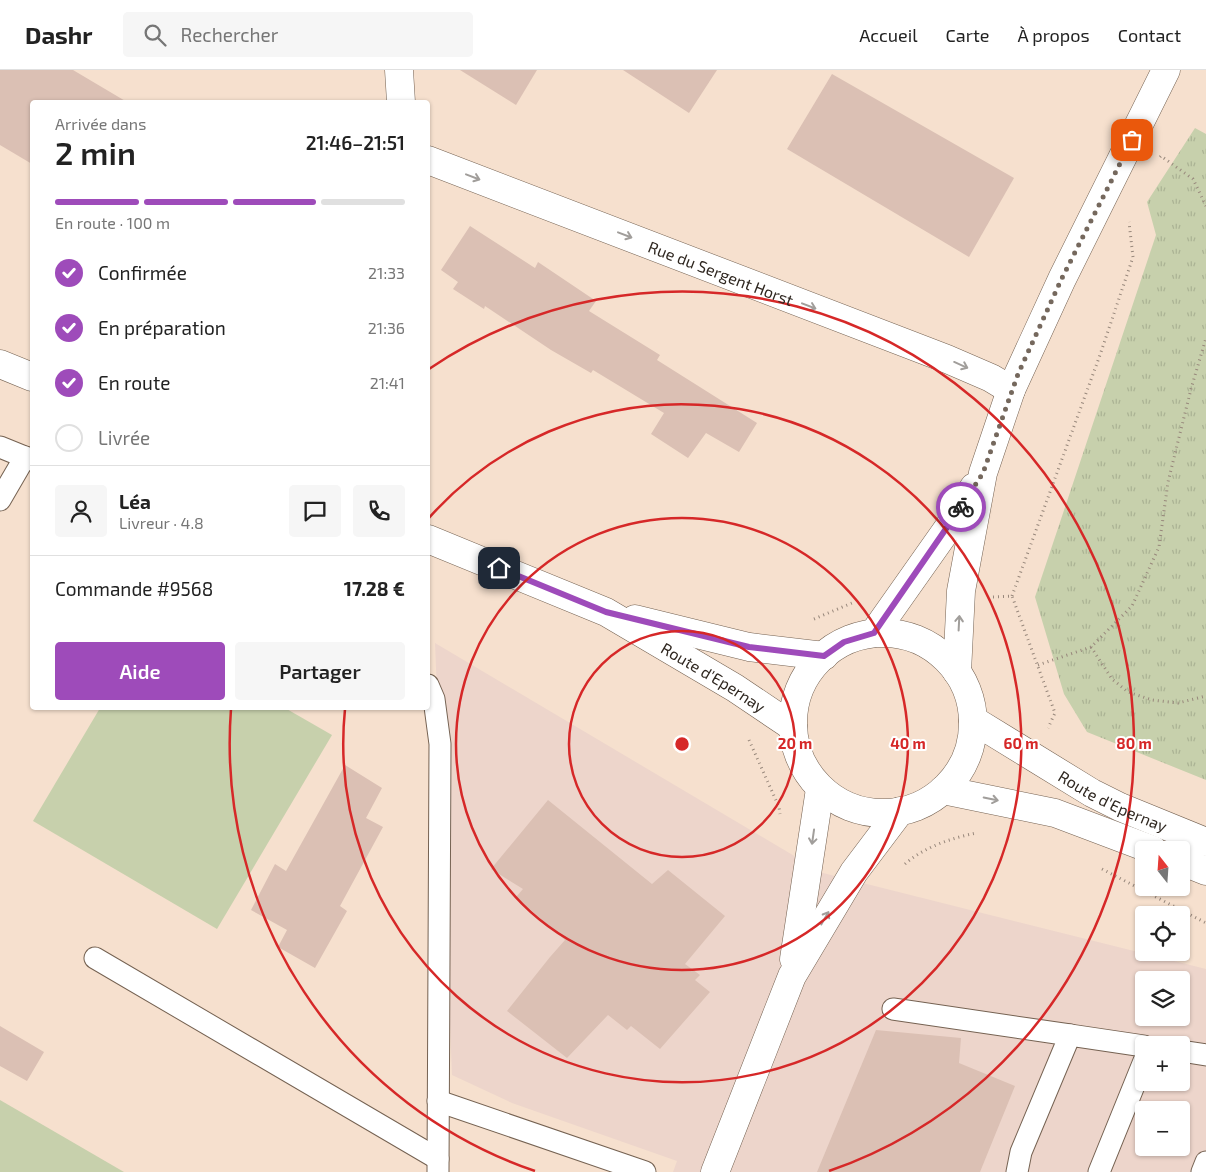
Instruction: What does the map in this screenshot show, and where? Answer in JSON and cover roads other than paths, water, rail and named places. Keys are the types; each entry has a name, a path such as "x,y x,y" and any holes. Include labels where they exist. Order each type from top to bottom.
{"street":[{"path":"399,70 401,100"},
{"path":"957,672 961,591 983,473 1011,390 1062,278 1166,70"},
{"name":"Rue du Sergent Horst","path":"430,161 947,359 991,378 1011,390"},
{"path":"0,364 30,376"},
{"path":"874,633 953,521 983,473"},
{"name":"Route d'Epernay","path":"430,540 606,612 735,688 793,727"},
{"name":"Route d'Epernay","path":"606,612 749,647 824,656"},
{"path":"874,633 899,634 916,640 939,653 957,672 969,695 973,720 970,746 960,771 943,790 923,804 900,811 876,813 845,807 820,789 806,770 798,753 793,727 796,700 807,676 824,656 844,642 874,633"},
{"name":"Route d'Epernay","path":"973,720 1113,803 1206,842"},
{"path":"792,976 820,789"},
{"name":"Route d'Epernay","path":"943,790 1055,813 1135,843"},
{"path":"715,1172 792,976 854,872 900,811"},
{"path":"1190,865 1206,872"}],"lane":[{"path":"0,447 29,458 0,500"},
{"path":"430,690 434,699 440,744 438,1165"},
{"path":"1112,833 1135,844"},
{"path":"1190,870 1206,878"},
{"path":"95,958 438,1165"},
{"path":"893,1009 1135,1045"},
{"path":"1017,1172 1022,1152 1070,1035"},
{"path":"1190,1052 1206,1055"},
{"path":"1099,1172 1135,1083"},
{"path":"438,1102 645,1172"},
{"path":"1202,1172 1206,1162"}]}
